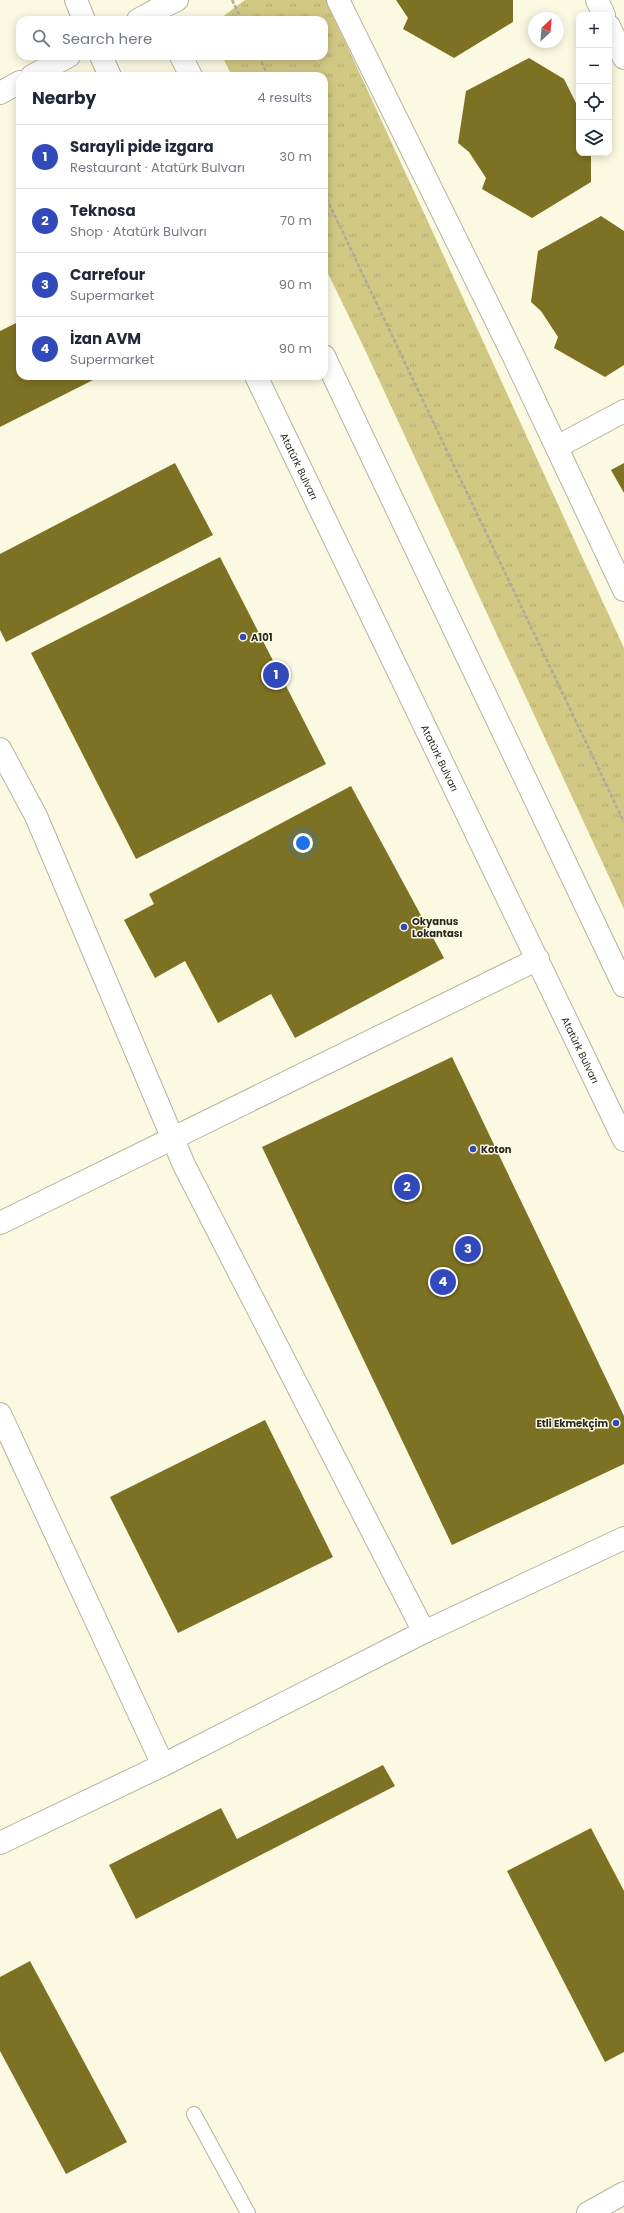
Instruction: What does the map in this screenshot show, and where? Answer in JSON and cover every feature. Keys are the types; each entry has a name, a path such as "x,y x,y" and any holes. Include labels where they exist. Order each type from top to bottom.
{"street":[{"path":"76,0 82,16"},
{"path":"338,0 557,447 624,590"},
{"path":"597,0 603,12"},
{"path":"146,16 163,7"},
{"path":"612,32 624,58"},
{"path":"39,72 62,60"},
{"path":"103,60 108,72"},
{"path":"183,60 188,72"},
{"path":"0,93 16,84"},
{"path":"328,364 624,986"},
{"name":"Atatürk Bulvarı","path":"258,380 624,1140"},
{"path":"557,447 624,411"},
{"path":"0,749 36,816 184,1165 424,1632"},
{"path":"0,1222 538,959"},
{"path":"0,1414 163,1765"},
{"path":"1,1841 163,1765 424,1632 624,1538"},
{"path":"588,2213 624,2193"}],"lane":[{"path":"194,2114 248,2213"}],"path":[{"path":"232,0 240,16"},
{"path":"261,60 266,72"},
{"path":"328,201 624,822"}],"green space":[{"path":"245,0 326,0 624,648 624,909 366,352 328,273 328,72 230,72 224,60 328,60 328,16 223,16"}],"building":[{"path":"396,0 513,0 513,22 454,58 403,29 408,18"},
{"path":"529,58 564,79 576,103 576,156 591,156 591,182 532,218 482,189 486,178 469,152 458,143 466,91"},
{"path":"601,216 624,231 624,365 605,377 554,348 558,337 541,311 531,302 538,251"},
{"path":"16,323 16,380 93,380 0,427 0,331"},
{"path":"175,463 213,535 6,642 0,630 0,554"},
{"path":"624,463 624,493 611,470"},
{"path":"220,557 326,764 136,859 31,653"},
{"path":"351,786 444,958 295,1038 271,994 218,1023 185,961 155,978 124,920 154,904 149,894"},
{"path":"452,1057 624,1416 624,1464 452,1545 262,1147"},
{"path":"265,1420 333,1557 178,1633 110,1497"},
{"path":"383,1765 395,1786 136,1919 109,1865 221,1808 237,1839"},
{"path":"591,1828 624,1891 624,2052 605,2062 507,1871"},
{"path":"30,1961 127,2142 66,2174 0,2051 0,1977"}],"place":[{"name":"A101","path":"243,637"},
{"name":"Sarayli pide izgara","path":"276,675"},
{"name":"Okyanus Lokantası","path":"404,927"},
{"name":"Koton","path":"473,1149"},
{"name":"Teknosa","path":"407,1187"},
{"name":"Carrefour","path":"468,1249"},
{"name":"İzan AVM","path":"443,1282"},
{"name":"Etli Ekmekçim","path":"616,1423"}]}
